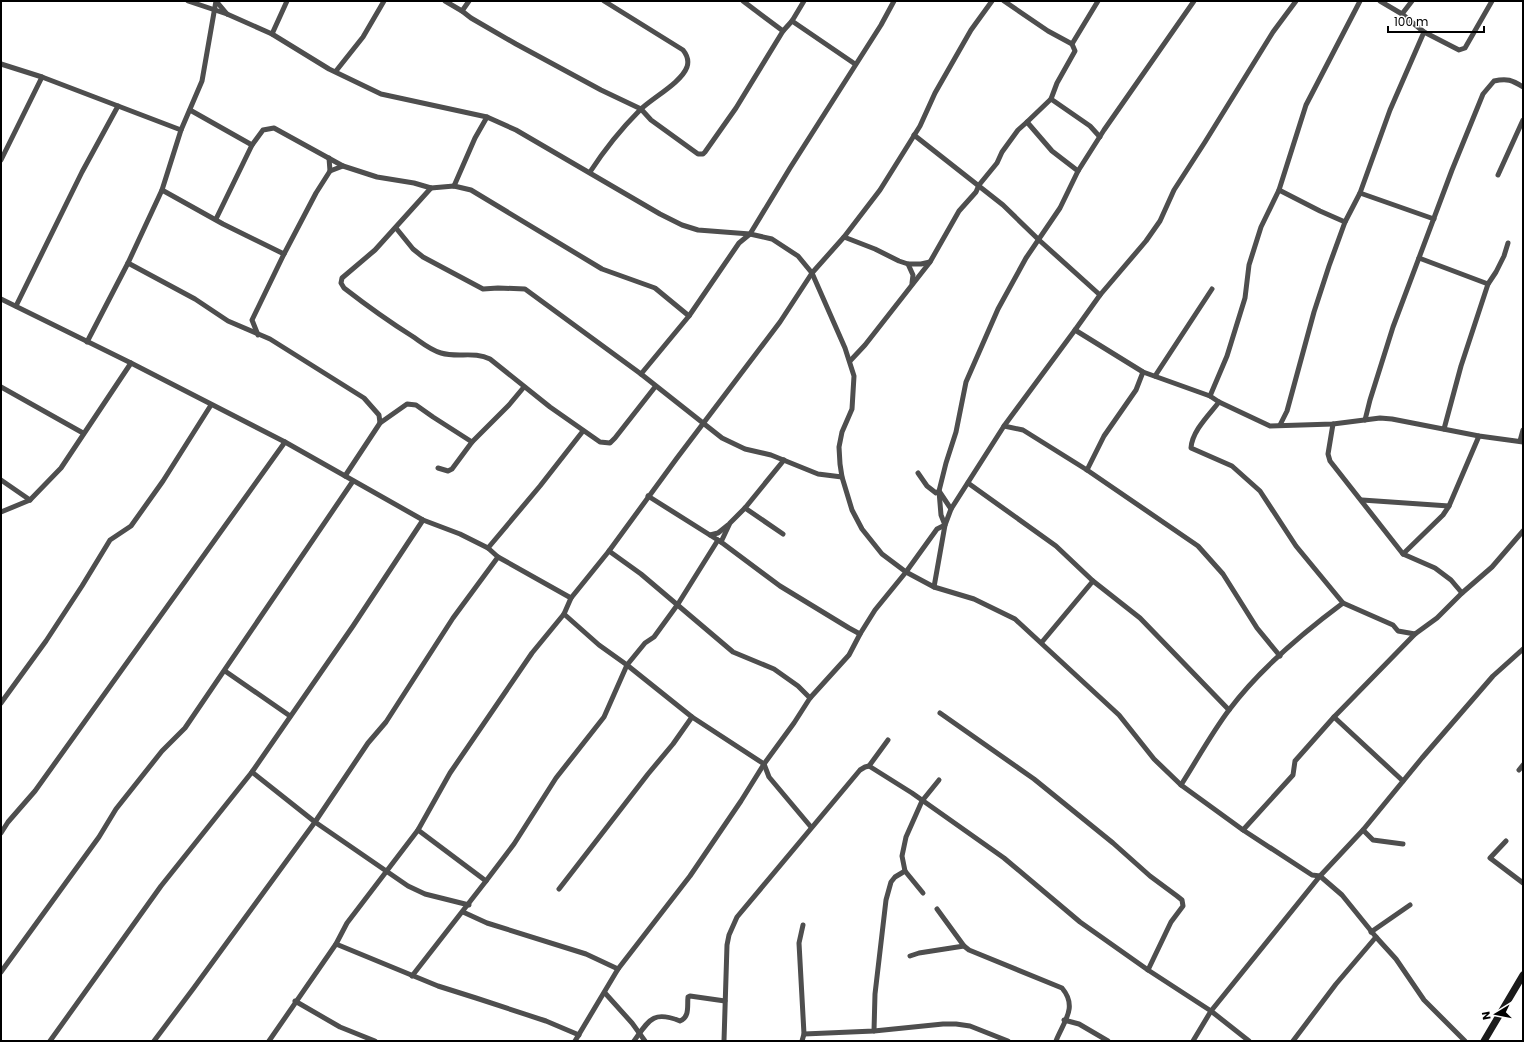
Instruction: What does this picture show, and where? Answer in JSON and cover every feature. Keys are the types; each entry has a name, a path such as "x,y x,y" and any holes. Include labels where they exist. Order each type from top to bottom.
{"street":[{"path":"188,1 227,14 272,34 329,69 336,71 381,94 487,117 516,130 660,214 682,225 698,230 750,234 772,239 798,256 812,273 850,361 854,376 852,409 842,432 839,447 842,477 852,510 862,529 882,554 906,572 934,587 974,599 1016,619 1119,715 1154,759 1181,785 1243,830 1312,875 1320,876 1342,895 1396,959 1424,1000 1464,1041"},
{"path":"87,342 128,263 162,190 181,130 202,81 216,1"},
{"path":"216,1 227,14"},
{"path":"272,34 288,1"},
{"path":"336,71 363,37 384,1"},
{"path":"445,1 522,48 601,90 641,109 651,120 698,154 703,154 736,108 783,31 792,21 804,1"},
{"path":"462,11 469,1"},
{"path":"590,172 598,160 641,109 668,88 687,68 688,62 686,54 683,50 604,1"},
{"path":"743,1 783,31"},
{"path":"641,374 689,316 739,243 750,234 894,1"},
{"path":"269,1041 295,1001 336,944 348,922 418,830 450,773 532,653 564,614 571,598 609,551 648,496 780,322 812,273 844,237 880,190 914,135 935,93 971,30 992,1"},
{"path":"850,361 865,345 930,262 959,211 976,192 979,185 997,163 1002,152 1018,130 1051,99 1057,83 1076,52 1072,44 1048,31 1004,1"},
{"path":"1072,44 1098,1"},
{"path":"945,525 941,515 939,491 956,432 966,382 998,310 1026,258 1060,208 1078,171 1100,136 1194,1"},
{"path":"934,587 945,525 951,509 1004,426 1100,294 1146,241 1160,221 1174,190 1274,32 1296,1"},
{"path":"1210,396 1227,356 1245,298 1249,265 1261,227 1279,190 1306,105 1360,1"},
{"path":"1380,1 1402,14 1424,32 1459,50 1463,50 1492,1"},
{"path":"1402,14 1412,1"},
{"path":"792,21 855,64"},
{"path":"1280,425 1287,411 1314,312 1345,222 1360,193 1390,110 1424,32"},
{"path":"1,64 42,77 181,130"},
{"path":"1,160 42,77"},
{"path":"1365,420 1393,327 1483,94 1494,81 1505,79 1513,81 1523,87"},
{"path":"1051,99 1090,126 1100,136"},
{"path":"16,306 82,172 118,106"},
{"path":"190,110 252,145"},
{"path":"454,186 475,138 487,117"},
{"path":"1498,175 1523,120"},
{"path":"1027,122 1052,151 1078,171"},
{"path":"216,219 252,145 263,130 274,128 343,166 377,177 414,183 431,188 454,186 471,190 602,269 655,288 689,316"},
{"path":"914,135 1003,204 1039,240 1100,294"},
{"path":"329,158 330,171"},
{"path":"241,327 252,320 316,193 330,171 343,166"},
{"path":"431,188 375,250 342,278 341,283 344,288 387,320 430,348 441,353 482,355 490,359 524,387 600,442 610,443 655,387"},
{"path":"162,190 223,224 284,254"},
{"path":"1279,190 1345,222"},
{"path":"1360,193 1434,219"},
{"path":"396,228 413,249 423,258 483,289 525,289 641,374 655,387 722,438 745,449 770,455 818,474 842,477"},
{"path":"844,237 875,249 888,257 908,264 930,262"},
{"path":"1444,429 1461,366 1488,284 1504,256 1508,243"},
{"path":"1419,258 1488,284"},
{"path":"128,263 195,299 228,321 270,339 364,398 379,415 380,423"},
{"path":"908,264 913,275 911,286"},
{"path":"1155,376 1212,290"},
{"path":"1,299 131,363 285,442 423,520 460,534 488,548 498,556 571,598"},
{"path":"252,320 258,335"},
{"path":"1075,330 1144,372 1210,396 1219,402 1270,426 1333,424 1380,418 1479,436 1522,442 1523,430"},
{"path":"1,512 30,500 61,468 131,363"},
{"path":"1087,470 1104,436 1136,390 1144,372"},
{"path":"1,386 83,433"},
{"path":"438,468 448,471 452,469 472,442 510,405 524,387"},
{"path":"1219,402 1200,427 1192,443 1192,448 1195,451 1232,466 1260,491 1296,546 1343,603 1393,625 1398,631 1415,634"},
{"path":"345,476 380,423 407,404 416,405 472,442"},
{"path":"1,702 50,635 110,540 131,526 163,481 211,405"},
{"path":"1333,424 1328,454 1330,461 1403,554 1434,568 1451,580 1462,593"},
{"path":"1004,426 1023,430 1087,470 1198,546 1223,574 1257,628 1280,656"},
{"path":"488,548 540,486 583,431"},
{"path":"1403,554 1443,515 1449,506 1479,436"},
{"path":"1,833 8,822 35,791 285,442"},
{"path":"710,535 718,533 745,508 784,460"},
{"path":"918,473 932,491 936,494 939,491"},
{"path":"1,480 30,500"},
{"path":"1,972 99,837 116,809 162,751 185,728 225,671 352,481"},
{"path":"968,484 1056,546 1092,581 1140,618 1229,710"},
{"path":"939,491 951,509"},
{"path":"648,496 720,541 780,586 860,634"},
{"path":"1362,500 1449,506"},
{"path":"745,508 783,534"},
{"path":"50,1041 161,886 252,772 353,626 423,520"},
{"path":"412,976 469,905 514,844 556,778 604,717 627,665 645,643 654,637 678,604 720,541 730,523"},
{"path":"575,1041 605,994 618,969 690,876 741,801 764,764 810,698 849,655 875,610 906,572 937,529 945,525"},
{"path":"1243,830 1293,775 1295,761 1334,717 1415,634 1437,618 1462,593 1492,567 1523,531"},
{"path":"609,551 641,574 678,604 733,652 774,669 798,686 810,698"},
{"path":"154,1041 193,990 315,822 319,813 368,743 386,722 453,618 498,556"},
{"path":"1042,642 1092,581"},
{"path":"1181,785 1229,710 1250,685 1316,624 1343,603"},
{"path":"564,614 599,645 627,665 692,717 764,764 769,777 811,827"},
{"path":"1193,1041 1211,1011 1320,876 1363,830 1493,676 1523,649"},
{"path":"225,671 290,716"},
{"path":"940,713 1034,779 1113,843 1150,876 1180,898 1183,906 1171,922 1148,970"},
{"path":"559,889 673,744 692,717"},
{"path":"1334,717 1403,781"},
{"path":"724,1041 727,945 729,934 733,925 737,918 811,827 860,770 869,766 888,740"},
{"path":"1519,770 1523,765"},
{"path":"869,766 892,780 1004,858 1080,922 1148,970 1211,1011 1249,1041"},
{"path":"252,772 315,822 385,872 425,894 469,905"},
{"path":"923,893 905,871 902,856 906,837 922,801 939,780"},
{"path":"418,830 486,881"},
{"path":"1363,830 1373,840 1403,844"},
{"path":"1506,841 1490,858 1523,883"},
{"path":"874,1031 875,994 886,900 891,882 895,877 905,871"},
{"path":"1372,932 1410,905"},
{"path":"937,909 968,950 1062,988 1067,994 1070,1007 1056,1041"},
{"path":"463,912 487,923 586,954 618,969"},
{"path":"802,1041 804,1034 799,943 803,925"},
{"path":"1293,1041 1336,984 1376,937"},
{"path":"336,944 438,986 546,1021 579,1035"},
{"path":"910,956 918,953 964,946"},
{"path":"1484,1041 1523,977"},
{"path":"605,994 632,1023 639,1034 646,1041"},
{"path":"634,1041 652,1019 662,1015 680,1021 684,1019 687,1013 688,997 690,996 725,1001"},
{"path":"295,1001 340,1027 372,1040"},
{"path":"1064,1020 1078,1024 1108,1041"},
{"path":"804,1034 874,1031 956,1024 970,1026 1008,1041"}]}
